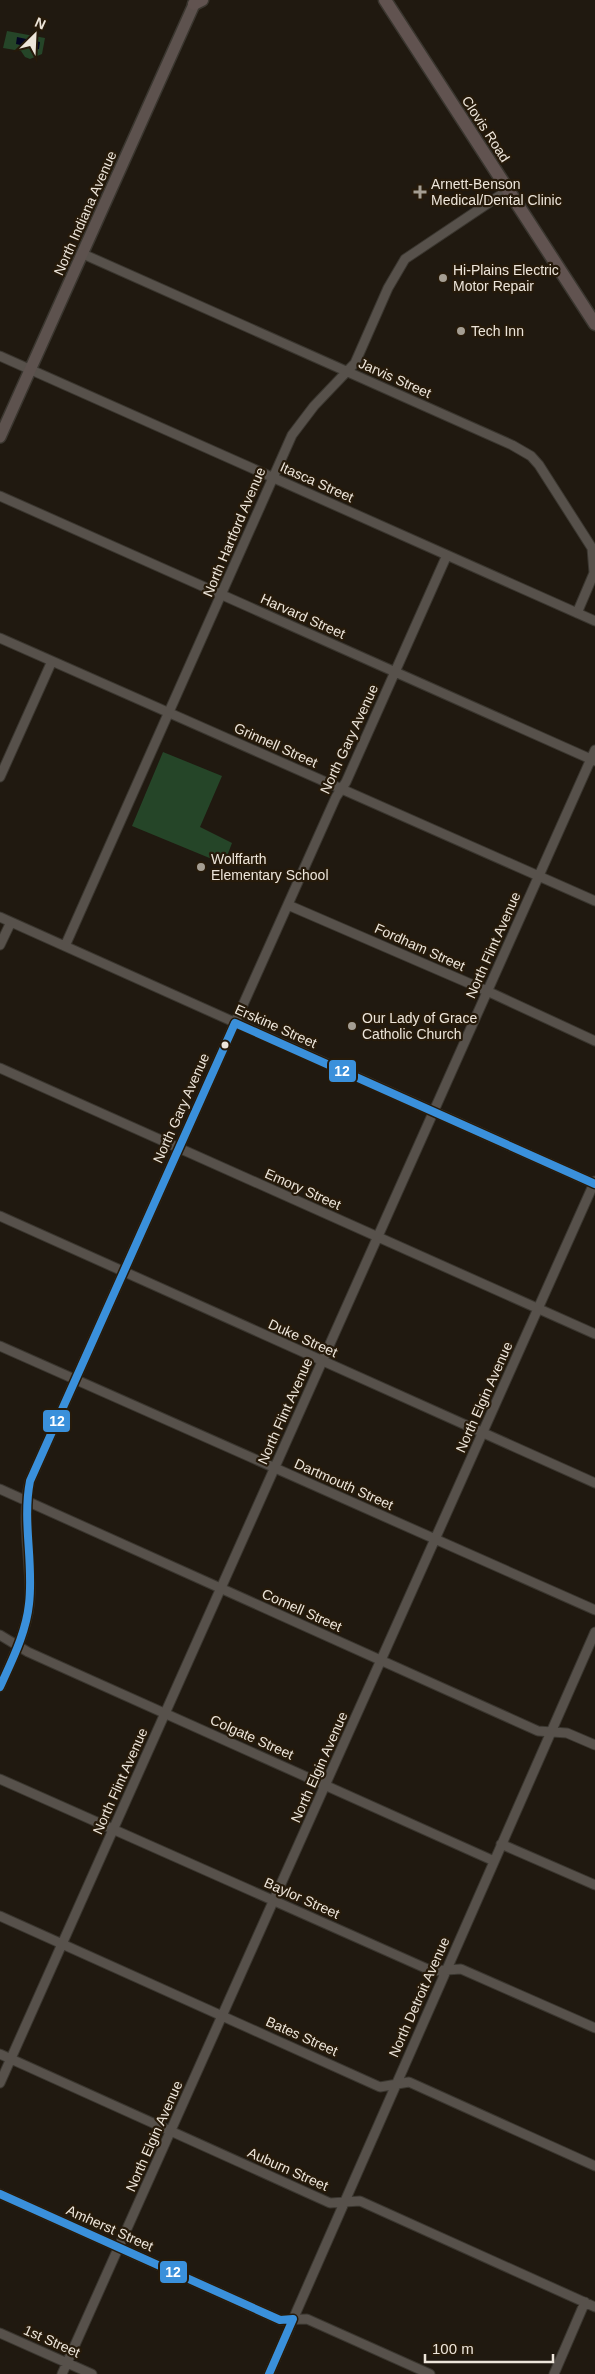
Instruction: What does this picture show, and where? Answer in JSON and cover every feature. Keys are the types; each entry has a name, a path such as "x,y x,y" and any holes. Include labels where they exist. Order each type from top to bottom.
{"highway":[{"name":"Clovis Road","path":"385,0 595,324"}],"main road":[{"name":"North Indiana Avenue","path":"0,438 197,1"}],"street":[{"name":"North Hartford Avenue","path":"65,946 292,435 303,420 355,363 388,288 405,259 508,190"},
{"name":"Jarvis Street","path":"84,254 512,445 531,456 592,548 594,573 577,613"},
{"name":"Itasca Street","path":"0,356 595,621"},
{"name":"Harvard Street","path":"0,496 593,760"},
{"name":"North Gary Avenue","path":"0,1687 18,1645 28,1613 30,1594 25,1523 26,1501 30,1480 288,905 396,673 447,555"},
{"name":"Grinnell Street","path":"0,638 595,901"},
{"path":"0,777 52,661"},
{"name":"North Flint Avenue","path":"0,2084 487,991 593,760 595,750"},
{"name":"Fordham Street","path":"288,905 487,991 595,1041"},
{"name":"Erskine Street","path":"0,917 595,1183"},
{"path":"0,945 11,922"},
{"name":"Emory Street","path":"0,1068 595,1334"},
{"name":"North Elgin Avenue","path":"62,2374 595,1183"},
{"name":"Duke Street","path":"0,1216 595,1483"},
{"name":"Dartmouth Street","path":"0,1346 595,1610"},
{"name":"Cornell Street","path":"0,1489 538,1731 567,1733 595,1745"},
{"name":"North Detroit Avenue","path":"269,2374 595,1632"},
{"name":"Colgate Street","path":"0,1635 28,1652 494,1861"},
{"name":"Baylor Street","path":"0,1779 432,1971 460,1969 595,2028"},
{"path":"501,1844 595,1885"},
{"name":"Bates Street","path":"0,1916 380,2087 409,2082 595,2166"},
{"name":"Auburn Street","path":"0,2054 330,2203 360,2201 595,2306"},
{"name":"Amherst Street","path":"0,2194 280,2320 307,2319 430,2374"},
{"path":"554,2374 585,2302"},
{"name":"1st Street","path":"0,2333 92,2374"}],"green space":[{"path":"7,31 45,38 42,54 30,59 25,57 21,51 3,48"},
{"path":"163,752 222,776 200,827 232,843 224,864 132,826"}],"water":[{"path":"17,37 40,42 39,49 31,51 29,47 16,44"}],"transit line":[{"name":"12","path":"0,1687 22,1636 29,1604 30,1573 27,1512 30,1481 235,1023 595,1184"},
{"name":"12","path":"0,2194 280,2320 293,2319 269,2374"}],"place":[{"name":"Arnett-Benson Medical/Dental Clinic","path":"420,192"},
{"name":"Hi-Plains Electric Motor Repair","path":"443,278"},
{"name":"Tech Inn","path":"461,331"},
{"name":"Wolffarth Elementary School","path":"201,867"},
{"name":"Our Lady of Grace Catholic Church","path":"352,1026"}]}
